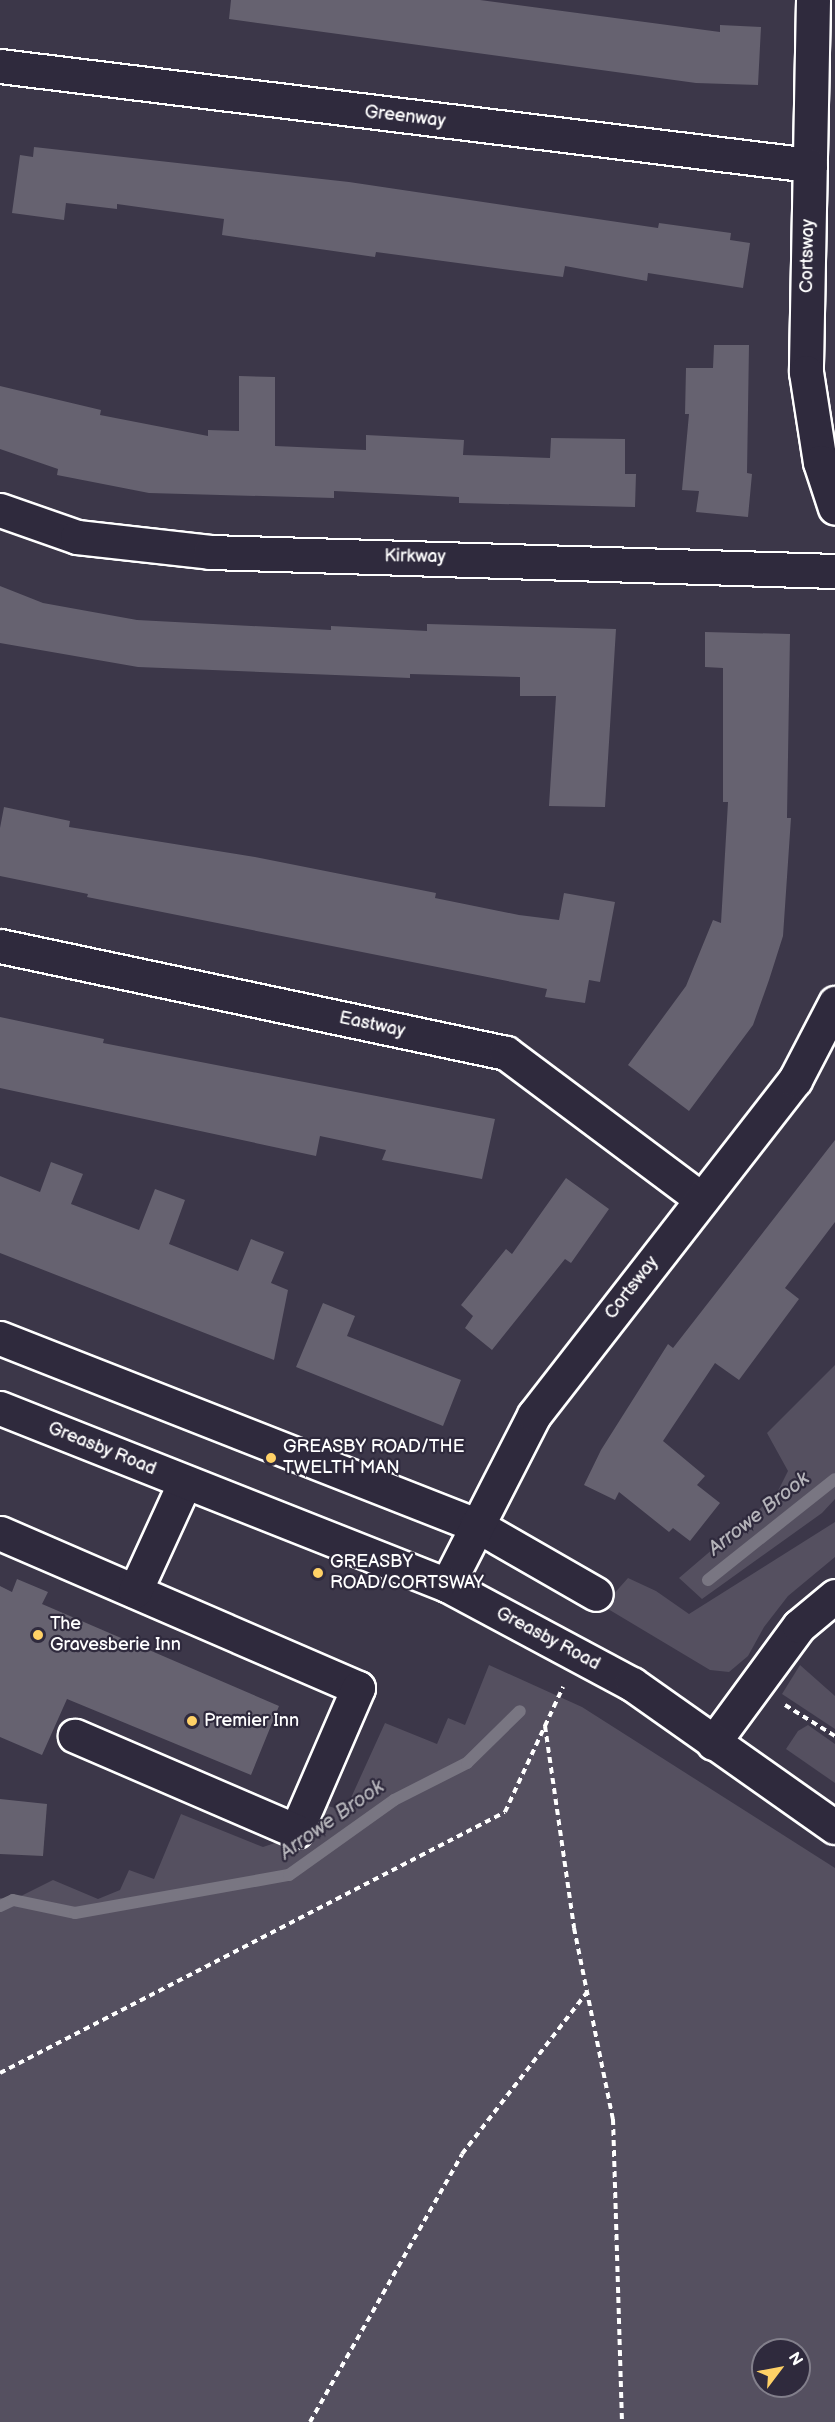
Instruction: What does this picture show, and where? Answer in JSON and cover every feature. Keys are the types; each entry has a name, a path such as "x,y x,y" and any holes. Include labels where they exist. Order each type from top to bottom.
{"street":[{"name":"Cortsway","path":"813,0 806,372 820,462 835,508"},
{"name":"Greenway","path":"0,66 810,165"},
{"name":"Kirkway","path":"0,510 78,537 210,552 835,571"},
{"name":"Eastway","path":"0,946 506,1053 701,1199"},
{"name":"Cortsway","path":"447,1585 534,1415 795,1080 835,1003"},
{"path":"0,1338 476,1525 596,1594"},
{"name":"Greasby Road","path":"0,1408 447,1585 632,1684 835,1827"},
{"path":"135,1592 185,1482"},
{"path":"0,1533 358,1688 296,1831 75,1736"},
{"path":"713,1743 799,1626 835,1596"}],"path":[{"path":"0,2073 505,1812 577,1655"},
{"path":"754,1687 835,1736"},
{"path":"545,1726 574,1928 613,2119 622,2422"},
{"path":"310,2422 462,2154 588,1991"}],"shaded area":[{"path":"835,1365 835,1499 822,1513 702,1599 679,1578 776,1495 788,1471 767,1433"},
{"path":"835,1522 835,1557 788,1596 764,1627 748,1656 729,1672 710,1670 603,1606 628,1578 656,1591 689,1614"},
{"path":"489,1665 582,1707 835,1868 835,2422 0,2422 0,1898 13,1900 53,1880 98,1899 120,1890 129,1870 154,1879 181,1814 263,1847 308,1832 321,1804 345,1811 385,1723 437,1744 448,1718 465,1725"},
{"path":"800,1665 835,1696 835,1729 782,1694"},
{"path":"808,1725 835,1744 835,1783 786,1749 798,1731"}],"building":[{"path":"231,0 480,0 720,32 720,25 761,27 758,85 696,83 229,19"},
{"path":"34,147 349,182 658,228 659,223 731,233 730,240 750,243 743,288 648,273 647,281 565,266 563,277 376,252 375,257 222,235 224,219 117,204 117,209 66,203 64,220 12,213 20,155 33,157"},
{"path":"714,345 749,345 747,473 752,474 748,517 696,512 699,491 682,490 689,414 685,414 686,368 713,368"},
{"path":"239,376 275,377 275,446 366,450 366,435 464,440 463,455 550,458 551,438 625,439 625,474 636,474 635,507 459,503 459,497 334,491 334,498 149,493 57,475 58,469 0,449 0,386 101,410 100,415 208,436 208,430 239,431"},
{"path":"0,586 43,603 137,620 331,630 331,626 427,631 427,624 616,629 605,807 549,806 556,696 520,696 520,677 410,674 410,678 138,667 0,643"},
{"path":"705,632 790,634 787,818 791,818 783,936 769,980 753,1025 689,1111 628,1065 686,986 713,920 721,923 728,802 723,802 723,668 705,667"},
{"path":"4,807 70,821 69,827 255,857 436,893 435,898 519,915 559,920 564,893 615,902 600,982 589,980 585,1003 545,997 547,989 87,897 88,894 0,876 0,828"},
{"path":"0,1017 104,1039 103,1043 495,1119 482,1179 382,1160 386,1150 320,1136 316,1156 0,1088"},
{"path":"835,1140 835,1222 785,1288 799,1299 739,1380 715,1363 663,1441 705,1476 697,1485 720,1503 690,1541 673,1528 669,1532 619,1492 615,1500 584,1485 601,1450 668,1344 673,1348"},
{"path":"51,1162 83,1174 71,1204 139,1230 155,1189 185,1200 169,1244 238,1271 251,1239 284,1252 271,1283 288,1290 274,1360 0,1253 0,1176 40,1192"},
{"path":"566,1178 609,1209 571,1263 565,1259 492,1350 465,1328 473,1316 461,1305 506,1249 512,1254"},
{"path":"323,1303 355,1316 347,1336 461,1380 443,1426 296,1367"},
{"path":"17,1579 48,1592 42,1604 279,1706 251,1775 67,1699 42,1755 0,1737 0,1586 12,1592"},
{"path":"0,1799 47,1804 43,1856 0,1854"}],"waterway":[{"name":"Arrowe Brook","path":"708,1580 835,1479"},
{"name":"Arrowe Brook","path":"0,1906 13,1900 75,1913 289,1875 394,1800 467,1763 520,1711"}],"place":[{"name":"GREASBY ROAD/THE TWELTH MAN","path":"271,1458"},
{"name":"GREASBY ROAD/CORTSWAY","path":"318,1573"},
{"name":"The Gravesberie Inn","path":"38,1635"},
{"name":"Premier Inn","path":"192,1721"}]}
